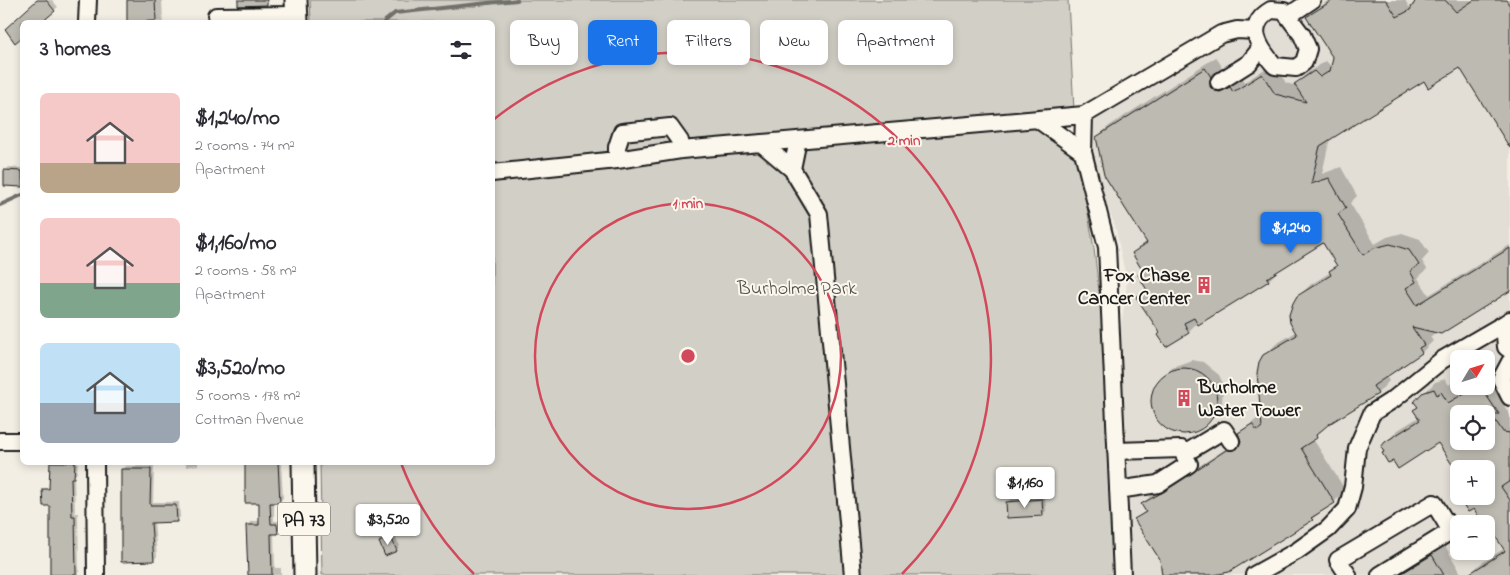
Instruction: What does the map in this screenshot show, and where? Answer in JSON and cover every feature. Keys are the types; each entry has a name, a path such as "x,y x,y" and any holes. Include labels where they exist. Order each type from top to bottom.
{"main road":[{"name":"PA 73","path":"303,465 305,575"}],"street":[{"path":"87,20 88,0"},
{"path":"1288,16 1312,0"},
{"path":"1271,10 1284,11 1288,16 1302,35 1308,49 1304,62 1296,68 1275,66 1260,49 1256,31 1261,16 1271,10"},
{"path":"216,13 297,12"},
{"path":"495,173 617,160 681,150 1084,116 1221,34 1237,30 1256,31"},
{"path":"1219,82 1248,63 1260,49"},
{"path":"1084,116 1083,152 1107,247 1122,575"},
{"path":"1040,121 1083,152"},
{"path":"617,160 617,147 622,132 670,127 680,141 681,150"},
{"path":"792,169 798,140"},
{"path":"761,143 792,169 819,214 853,574"},
{"path":"1507,322 1506,347 1510,350"},
{"path":"1254,575 1297,551 1328,520 1347,509 1353,487 1357,448 1372,413 1442,360 1507,322"},
{"path":"1510,362 1501,379 1510,397"},
{"path":"1184,454 1224,430 1231,441"},
{"path":"0,442 20,441"},
{"path":"1116,451 1181,449 1189,464 1158,484 1118,490"},
{"path":"95,465 96,575"},
{"path":"1342,573 1338,560 1434,503 1451,532 1380,575"}],"shaded area":[{"path":"1298,0 1510,0 1510,575 1129,575 1117,361 1127,282 1115,226 1098,182 1085,109 1220,25 1247,21 1264,4 1275,2 1291,5"}],"green space":[{"name":"Burholme Park","path":"310,0 1068,0 1074,110 1053,113 1079,159 1094,249 1104,333 1115,575 322,575 320,465 495,465 495,20 311,20"}],"building":[{"path":"37,0 46,0 55,11 44,20 20,20 20,39 15,43 5,29"},
{"path":"127,0 155,0 156,20 127,20"},
{"path":"238,0 267,0 267,5 238,6"},
{"name":"Fox Chase Cancer Center","path":"1333,0 1386,0 1397,17 1410,10 1416,0 1445,0 1456,12 1474,0 1506,0 1510,6 1510,148 1460,68 1428,88 1424,81 1320,146 1311,184 1329,178 1346,208 1338,214 1363,255 1374,248 1390,244 1409,250 1419,265 1410,271 1416,282 1406,288 1417,305 1510,248 1510,291 1441,334 1412,327 1424,345 1419,348 1422,353 1373,386 1378,394 1329,424 1316,435 1317,438 1301,448 1335,503 1311,518 1313,520 1229,572 1214,575 1162,575 1160,560 1134,519 1146,512 1141,504 1163,492 1226,450 1237,449 1241,441 1238,433 1252,424 1257,431 1262,427 1257,373 1259,362 1263,355 1297,335 1290,323 1289,315 1297,296 1331,275 1329,271 1337,266 1323,243 1267,278 1269,281 1198,325 1194,318 1184,323 1189,333 1166,347 1158,335 1160,333 1136,297 1147,290 1138,275 1142,270 1132,253 1147,243 1104,175 1096,137 1205,68 1211,77 1210,87 1215,91 1220,92 1230,87 1233,92 1262,74 1275,94 1306,102 1294,84 1314,71 1320,77 1330,71 1333,58 1306,17"},
{"path":"4,170 20,171 20,187 4,186"},
{"name":"Burholme Water Tower","path":"1184,368 1197,371 1207,378 1214,388 1217,401 1214,414 1207,424 1197,431 1184,434 1171,431 1161,424 1154,414 1151,401 1154,388 1161,378 1171,371"},
{"path":"1434,389 1437,395 1441,392 1448,403 1461,395 1486,395 1493,405 1450,405 1450,450 1495,450 1495,420 1503,432 1510,433 1510,481 1501,487 1510,500 1510,575 1467,575 1491,560 1495,560 1495,557 1505,551 1495,536 1495,515 1478,515 1474,509 1468,512 1464,505 1495,505 1495,460 1450,461 1438,443 1398,469 1393,461 1388,463 1382,453 1384,452 1381,447 1385,442 1420,420 1413,410 1418,407 1414,402 1422,393"},
{"path":"50,465 75,465 74,478 71,478 72,516 75,516 76,575 50,575 50,506 43,506 42,489 49,489"},
{"path":"245,465 278,465 280,503 270,503 271,524 277,524 278,534 271,534 272,575 248,575 246,525 259,525 259,503 245,503"},
{"path":"121,469 151,469 150,505 176,505 177,522 151,523 154,561 121,562"},
{"path":"1042,499 1043,516 1007,518 1006,502"},
{"path":"391,537 397,551 385,556 379,542"},
{"path":"1432,555 1444,575 1399,575 1422,561"}],"waterway":[{"path":"386,20 395,13 517,0"},
{"path":"0,205 20,196"}],"place":[{"name":"Fox Chase Cancer Center","path":"1204,285"},
{"name":"Burholme Water Tower","path":"1184,398"}]}
